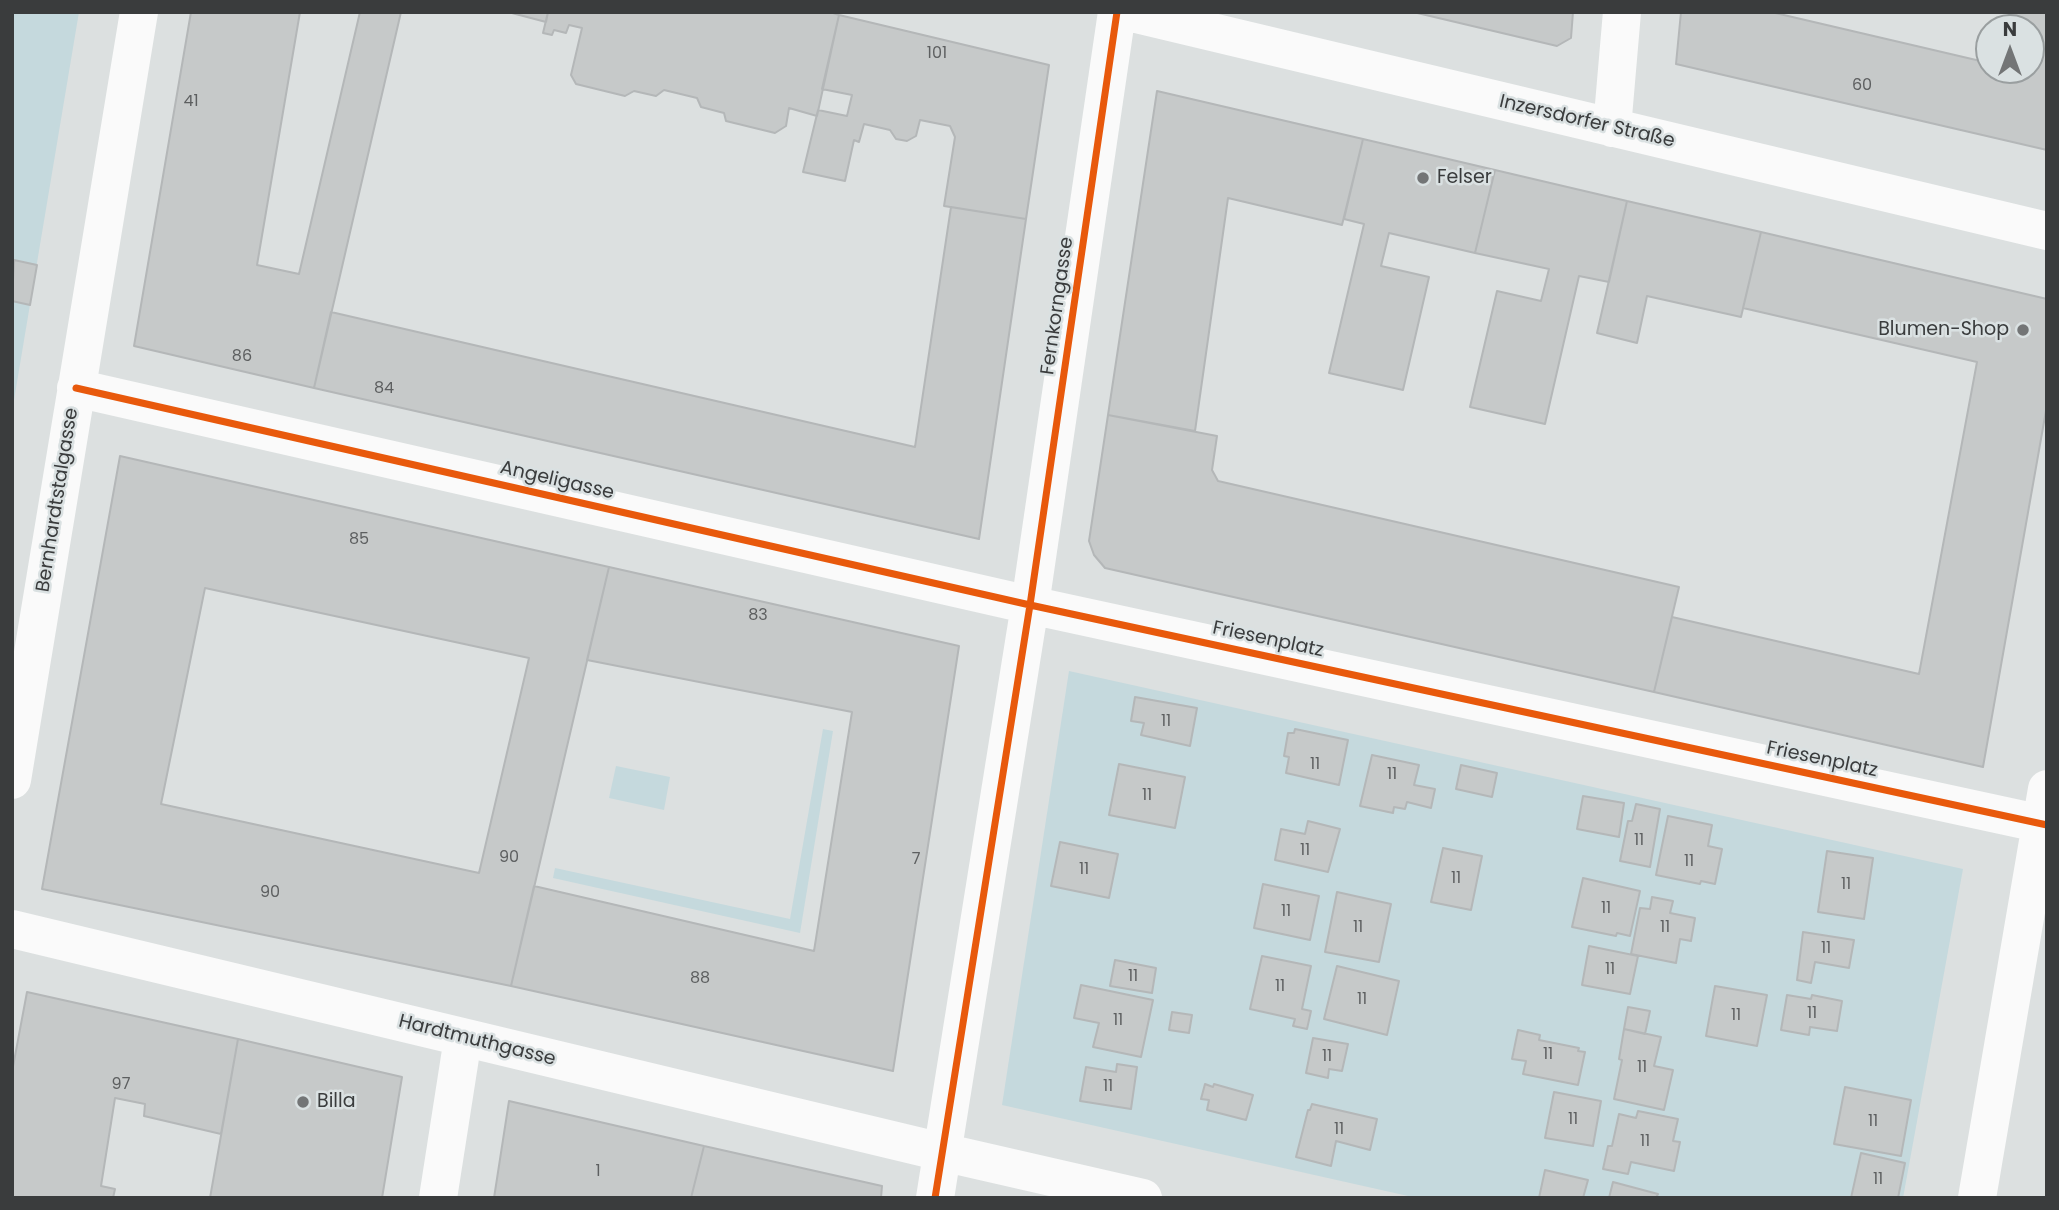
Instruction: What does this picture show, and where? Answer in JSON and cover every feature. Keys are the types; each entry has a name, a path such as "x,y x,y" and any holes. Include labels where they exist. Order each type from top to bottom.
{"street":[{"name":"Bernhardtstalgasse","path":"12,780 139,12"},
{"name":"Fernkorngasse","path":"1030,605 1117,12"},
{"name":"Inzersdorfer Straße","path":"1128,12 2047,231"},
{"path":"1612,128 1622,12"},
{"name":"Angeligasse","path":"76,388 1030,605"},
{"name":"Friesenplatz","path":"1030,605 2045,812 1978,1198"},
{"path":"935,1198 1030,605"},
{"name":"Hardtmuthgasse","path":"12,929 942,1152"},
{"path":"438,1198 463,1038"},
{"path":"942,1152 1143,1198"}],"shaded area":[{"path":"12,12 79,12 12,412"},
{"path":"1069,671 1963,869 1903,1198 1417,1198 1002,1105"},
{"path":"823,729 833,731 800,933 553,878 555,868 790,919"},
{"path":"616,766 670,777 664,810 609,798"}],"building":[{"path":"191,12 300,12 257,265 299,274 360,12 401,12 314,388 134,346"},
{"path":"508,12 548,12 546,22"},
{"path":"548,12 830,12 839,15 817,116 789,108 786,126 775,133 726,121 724,113 701,107 697,98 664,90 656,96 634,91 625,96 576,84 571,75 582,28 569,25 566,33 554,30 552,35 543,33"},
{"path":"1413,12 1573,12 1571,38 1557,46"},
{"path":"1681,12 1771,12 1975,60 1975,84 2045,84 2045,14 2009,14 2047,12 2047,150 1676,64"},
{"path":"839,15 1049,65 1026,219 944,206 955,137 950,126 920,120 916,136 907,141 896,139 890,130 864,124 859,142 854,140 845,181 803,172 818,110 847,116 852,95 822,89"},
{"path":"1157,91 1363,139 1342,225 1228,198 1195,431 1108,415"},
{"path":"1363,139 1495,170 1475,253 1389,233 1381,266 1429,277 1403,390 1329,373 1364,224 1344,219"},
{"path":"1495,170 1627,201 1609,282 1579,276 1545,424 1470,407 1497,291 1541,301 1549,269 1475,253"},
{"path":"1627,201 1761,232 1741,317 1647,296 1637,343 1597,333"},
{"path":"951,207 1026,219 979,539 314,388 331,312 915,447"},
{"path":"1761,232 2047,299 2047,405 1983,767 1654,692 1672,617 1919,674 1977,362 1743,308"},
{"path":"14,260 37,265 30,305 12,301"},
{"path":"1108,415 1217,436 1212,470 1218,481 1679,587 1654,692 1105,568 1094,555 1089,541"},
{"path":"120,456 609,567 511,986 42,889","holes":["205,588 529,658 479,873 161,804"]},
{"path":"609,567 959,646 893,1071 511,986 534,886 814,951 852,712 587,660"},
{"path":"1135,697 1197,708 1190,746 1141,735 1144,723 1131,721"},
{"path":"1295,729 1348,740 1339,785 1286,773 1289,757 1284,756 1288,733 1294,733"},
{"path":"1372,755 1419,765 1414,785 1435,789 1431,808 1407,802 1405,809 1394,807 1393,813 1360,806"},
{"path":"1119,764 1185,777 1175,828 1109,815"},
{"path":"1461,765 1497,773 1492,797 1456,789"},
{"path":"1583,796 1624,803 1619,837 1577,829"},
{"path":"1636,804 1660,809 1650,867 1620,861 1628,821 1632,821"},
{"path":"1668,816 1712,825 1708,846 1722,849 1715,884 1701,881 1700,884 1656,875"},
{"path":"1308,821 1340,829 1328,872 1275,860 1281,829 1305,834"},
{"path":"1060,842 1118,854 1109,898 1051,886"},
{"path":"1443,848 1482,856 1471,910 1431,902"},
{"path":"1827,851 1873,858 1864,919 1818,912"},
{"path":"1583,878 1640,891 1630,936 1617,933 1616,936 1572,927"},
{"path":"1263,884 1319,896 1310,940 1254,928"},
{"path":"1337,892 1391,904 1379,962 1325,952"},
{"path":"1652,897 1673,901 1670,913 1695,918 1691,941 1680,939 1676,963 1631,954 1640,908 1650,909"},
{"path":"1803,932 1854,940 1849,968 1815,962 1811,983 1797,980"},
{"path":"1589,946 1638,956 1630,994 1582,985"},
{"path":"1262,956 1311,966 1302,1009 1311,1011 1307,1029 1293,1026 1295,1019 1250,1009"},
{"path":"1115,960 1156,968 1152,993 1110,986"},
{"path":"1337,966 1399,981 1387,1035 1324,1019"},
{"path":"1081,985 1153,1000 1141,1057 1093,1047 1099,1023 1074,1018"},
{"path":"1715,986 1767,995 1757,1046 1706,1036"},
{"path":"27,992 238,1039 221,1134 144,1116 145,1104 115,1098 101,1186 115,1189 113,1198 12,1198 12,1072"},
{"path":"1787,995 1811,999 1812,995 1842,1001 1837,1031 1810,1027 1809,1035 1781,1030"},
{"path":"1628,1007 1650,1011 1645,1034 1624,1029"},
{"path":"1172,1012 1192,1015 1189,1033 1169,1030"},
{"path":"1624,1029 1661,1037 1654,1066 1673,1070 1664,1110 1614,1099 1622,1060 1619,1059"},
{"path":"1518,1030 1540,1035 1539,1040 1579,1048 1578,1051 1585,1052 1578,1085 1523,1074 1526,1061 1512,1059"},
{"path":"1313,1038 1348,1044 1342,1071 1329,1069 1328,1078 1306,1073"},
{"path":"238,1039 402,1077 382,1198 210,1198"},
{"path":"1117,1064 1137,1067 1131,1109 1080,1101 1086,1067 1116,1072"},
{"path":"1205,1084 1253,1095 1246,1120 1207,1110 1209,1100 1201,1099"},
{"path":"1845,1087 1911,1100 1901,1156 1834,1144"},
{"path":"1554,1092 1601,1101 1593,1146 1545,1138"},
{"path":"509,1101 704,1146 691,1198 494,1198"},
{"path":"1312,1104 1377,1119 1370,1150 1336,1141 1331,1166 1296,1157"},
{"path":"1638,1111 1678,1119 1673,1141 1680,1142 1674,1171 1631,1162 1628,1174 1603,1169 1608,1146 1612,1146 1619,1114 1636,1118"},
{"path":"704,1146 882,1186 881,1198 691,1198"},
{"path":"1861,1153 1905,1163 1898,1198 1851,1198"},
{"path":"1545,1170 1588,1180 1583,1198 1539,1198"},
{"path":"1613,1182 1658,1194 1656,1198 1609,1198"}],"cycle path":[{"path":"935,1198 1030,605 1117,12"},
{"path":"76,388 1030,605 2047,825"}],"place":[{"name":"Felser","path":"1423,178"},
{"name":"Blumen-Shop","path":"2023,330"},
{"name":"Billa","path":"303,1102"}]}
